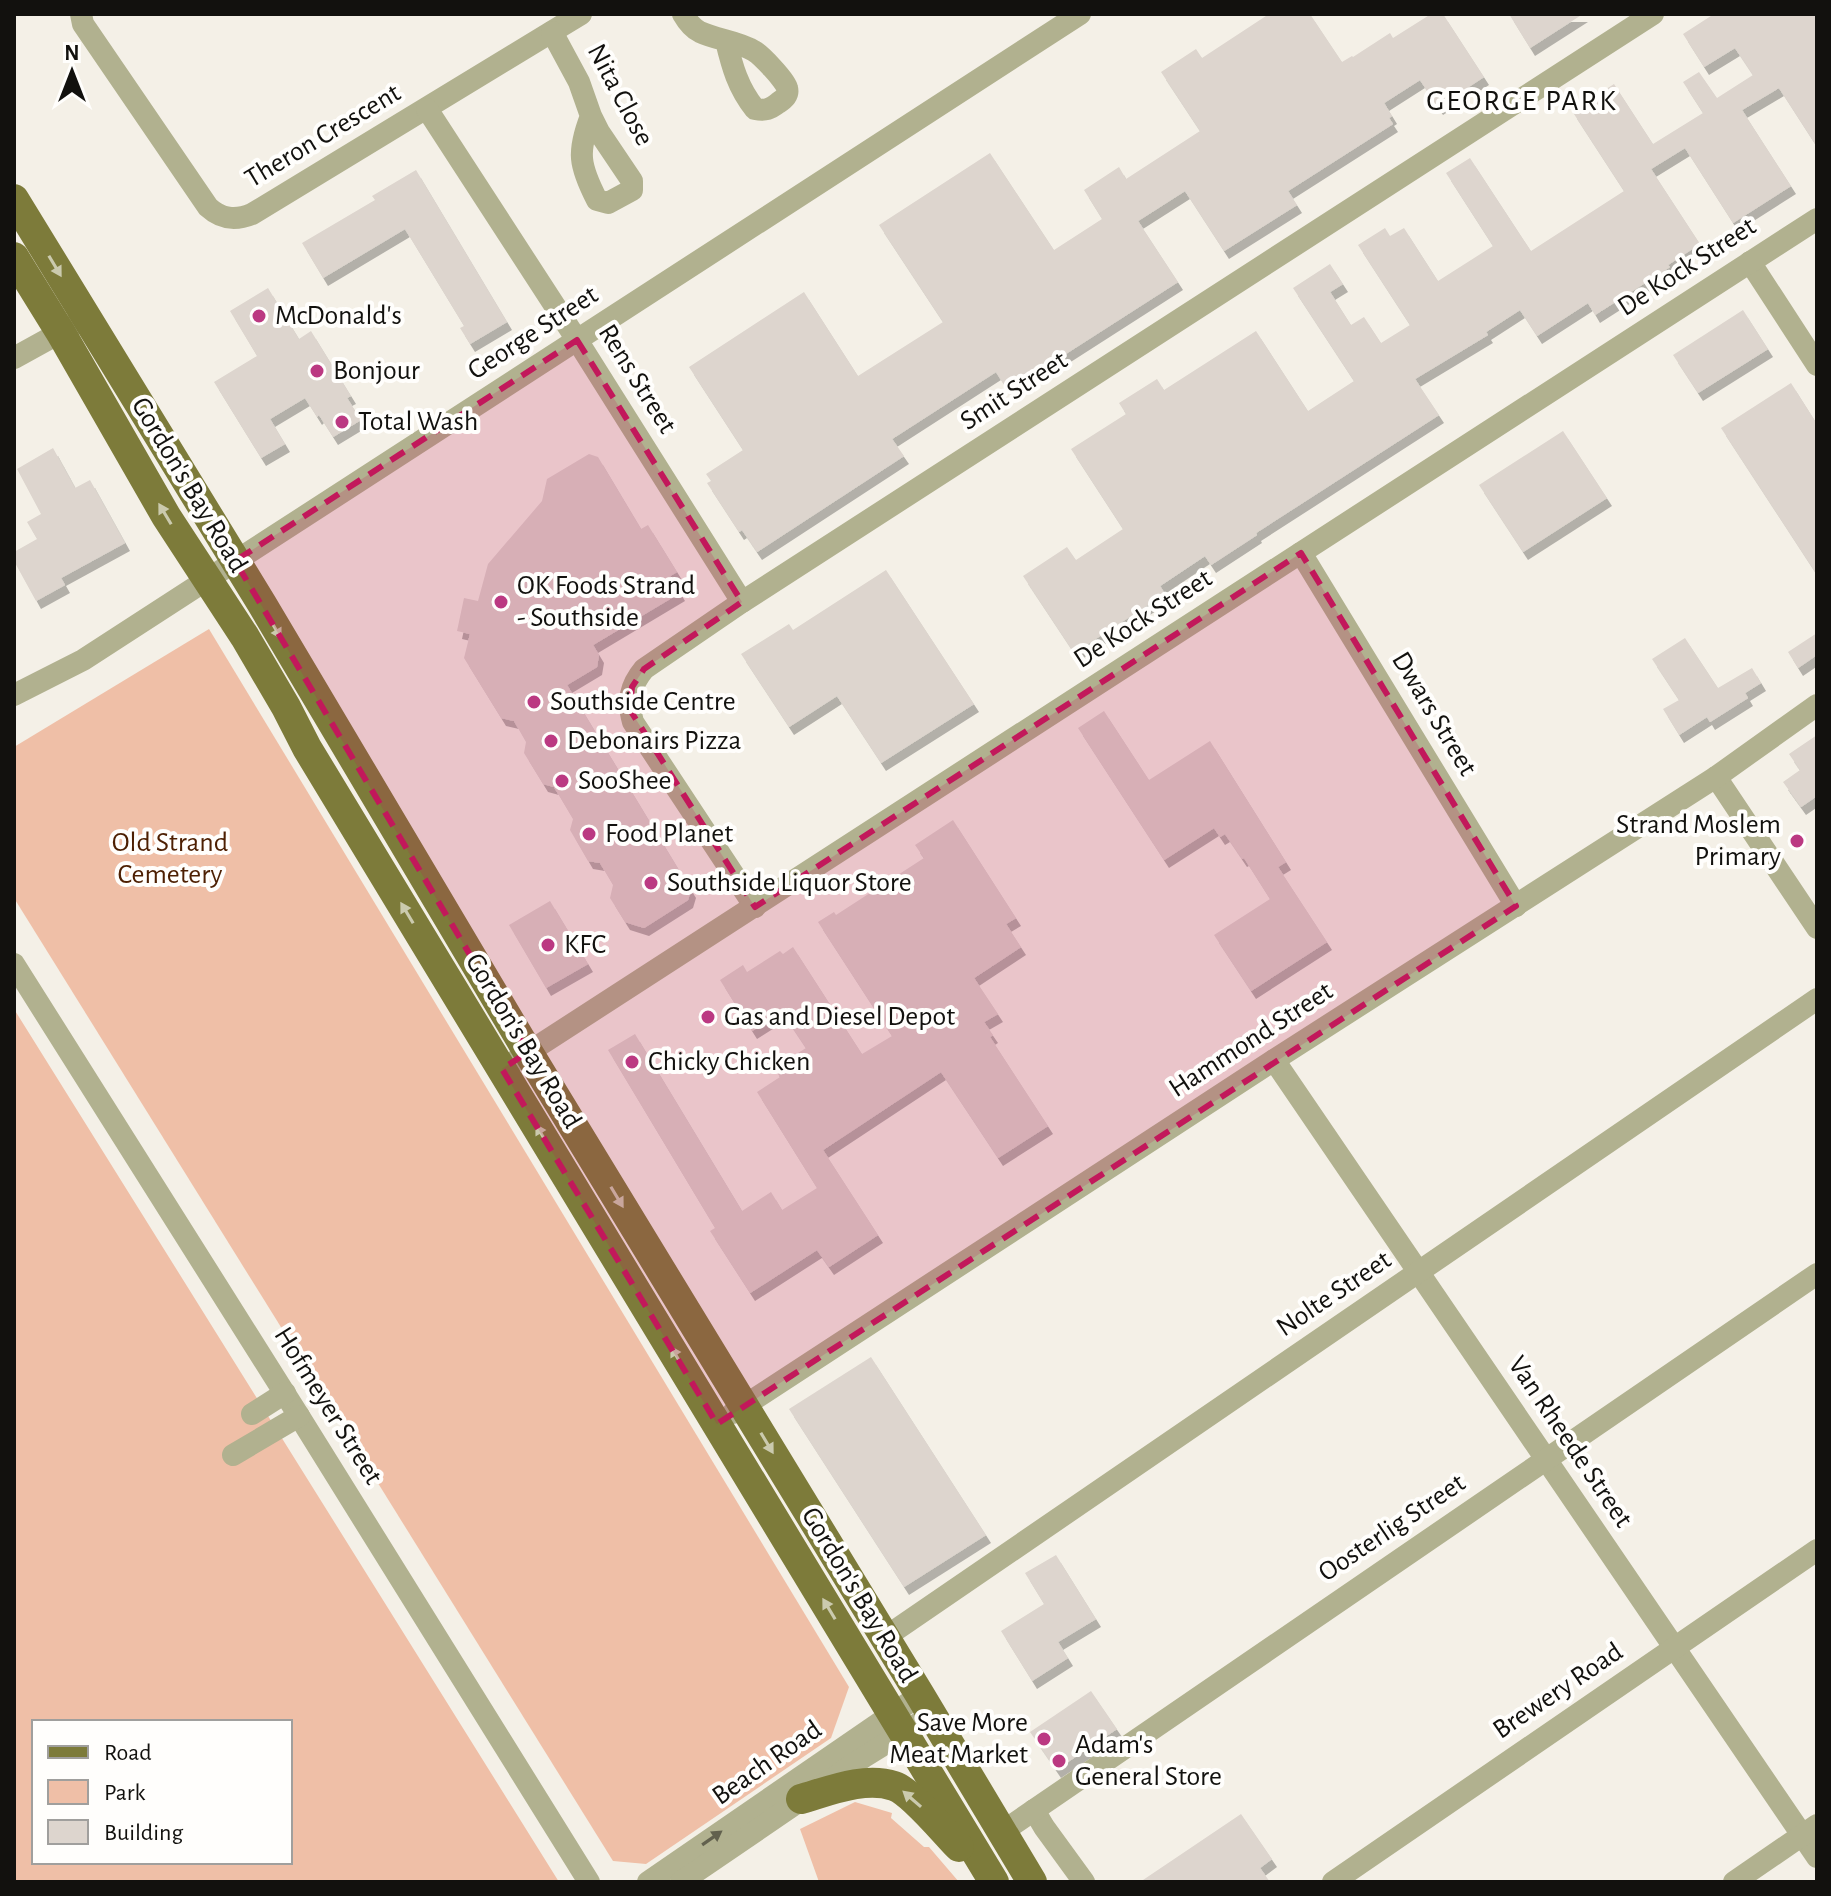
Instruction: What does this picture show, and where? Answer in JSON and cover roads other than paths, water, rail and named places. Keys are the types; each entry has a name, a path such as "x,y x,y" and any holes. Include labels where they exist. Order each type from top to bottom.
{"main road":[{"name":"Gordon's Bay Road","path":"14,199 166,516 245,637 307,748 991,1877"},
{"name":"Gordon's Bay Road","path":"14,257 73,325 235,561 528,1052 1032,1882"},
{"path":"801,1799 857,1784 896,1786 914,1799 991,1877"}],"street":[{"name":"Theron Crescent","path":"81,14 83,24 208,207 223,217 238,218 252,214 581,14"},
{"path":"683,14 692,27 702,33 752,49 786,85 784,99 768,110 755,109 733,72 726,41"},
{"name":"George Street","path":"16,688 83,660 1080,14"},
{"name":"Smit Street","path":"755,907 633,722 629,699 632,687 644,669 742,602 1653,14"},
{"name":"Nita Close","path":"552,32 579,82 599,132 630,177 633,187 628,193 608,203 597,200 581,155 582,140 591,116"},
{"name":"Rens Street","path":"427,109 742,602"},
{"name":"De Kock Street","path":"502,1069 1817,219"},
{"path":"1750,262 1817,365"},
{"path":"14,358 73,325"},
{"name":"Dwars Street","path":"1301,553 1516,906"},
{"name":"Hammond Street","path":"717,1424 1274,1060 1716,777 1817,705"},
{"path":"1716,777 1817,928"},
{"name":"Hofmeyer Street","path":"14,964 589,1882"},
{"name":"Nolte Street","path":"884,1638 1817,999"},
{"name":"Van Rheede Street","path":"1274,1060 1674,1648 1810,1830 1817,1857"},
{"name":"Oosterlig Street","path":"1002,1832 1817,1274"},
{"path":"252,1414 285,1393"},
{"path":"233,1455 299,1416"},
{"name":"Brewery Road","path":"1333,1882 1817,1550"},
{"name":"Beach Road","path":"648,1882 926,1705"},
{"name":"Beach Road","path":"681,1882 801,1799 898,1723"},
{"path":"1034,1810 1084,1882"},
{"path":"1734,1882 1810,1830"}],"place":[{"name":"McDonald's","path":"259,316"},
{"name":"Bonjour","path":"317,371"},
{"name":"Total Wash","path":"342,422"},
{"name":"OK Foods Strand - Southside","path":"501,602"},
{"name":"Southside Centre","path":"534,702"},
{"name":"Debonairs Pizza","path":"551,741"},
{"name":"SooShee","path":"562,781"},
{"name":"Food Planet","path":"589,834"},
{"name":"Strand Moslem Primary","path":"1797,841"},
{"name":"Southside Liquor Store","path":"651,883"},
{"name":"KFC","path":"548,945"},
{"name":"Gas and Diesel Depot","path":"708,1017"},
{"name":"Chicky Chicken","path":"632,1062"},
{"name":"Save More Meat Market","path":"1044,1739"},
{"name":"Adam's General Store","path":"1059,1761"}],"district":[{"name":"GEORGE PARK","path":"1522,101"}],"park label":[{"name":"Old Strand Cemetery","path":"170,859"}]}
